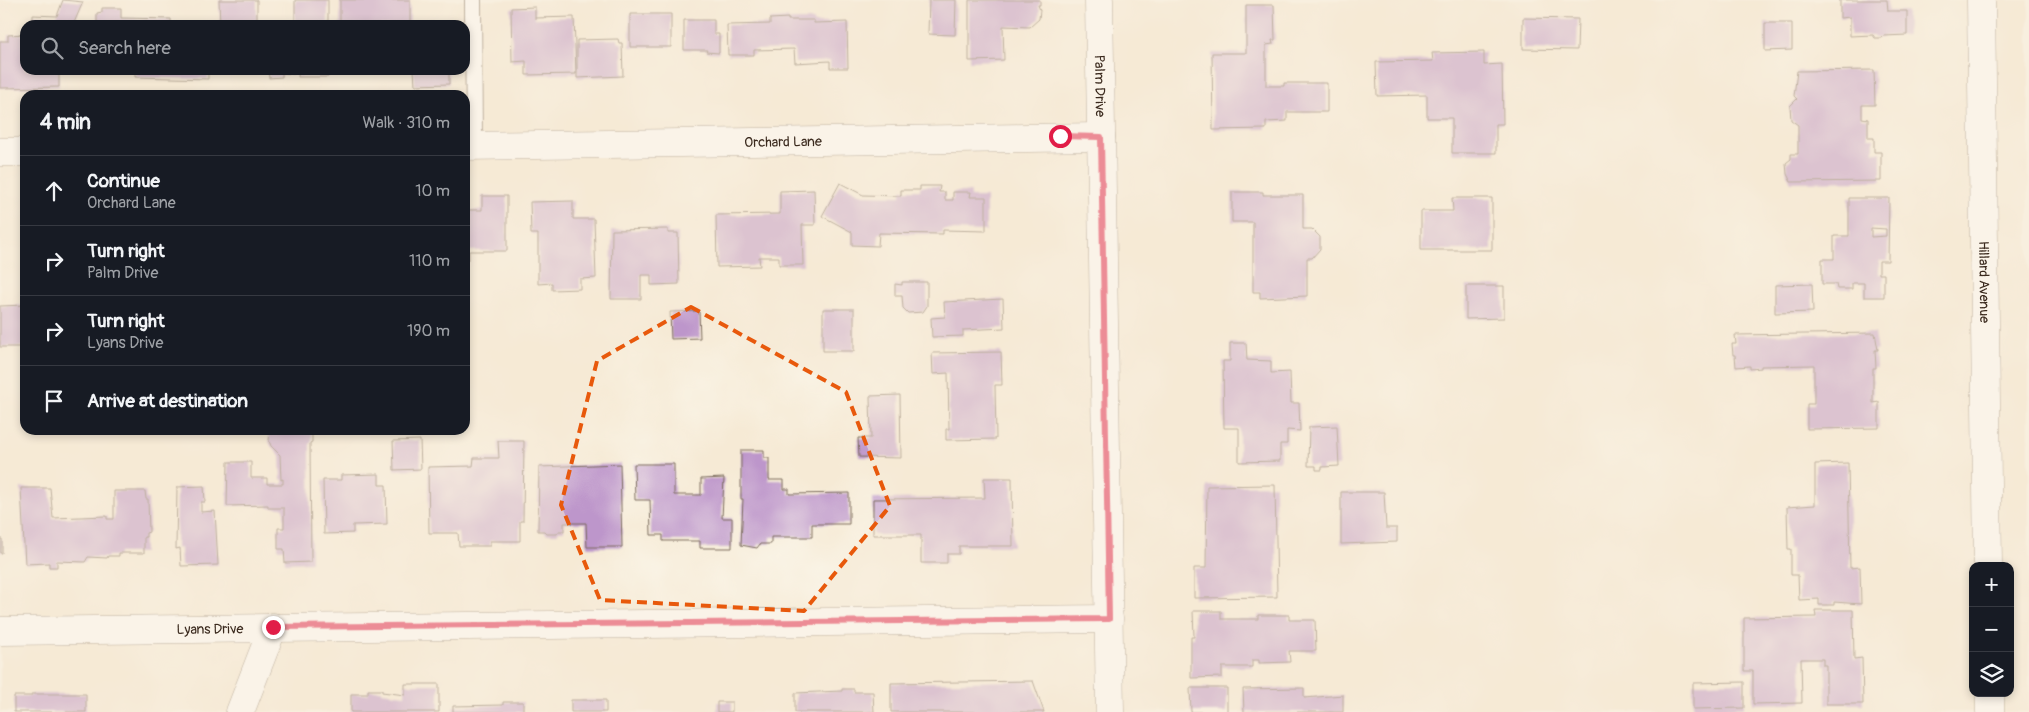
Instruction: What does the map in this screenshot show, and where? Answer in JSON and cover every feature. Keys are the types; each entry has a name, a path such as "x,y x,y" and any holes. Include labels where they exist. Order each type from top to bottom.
{"street":[{"name":"Palm Drive","path":"1099,0 1110,712"},
{"name":"Hillard Avenue","path":"1981,0 1988,562"},
{"name":"Orchard Lane","path":"470,146 1101,137"},
{"path":"0,152 20,152"},
{"name":"Lyans Drive","path":"0,631 1109,619"},
{"path":"240,712 273,627"},
{"path":"1990,697 1990,712"}],"lane":[{"path":"470,110 473,0"}],"highlighted area":[{"path":"691,307 846,392 890,506 804,611 600,600 561,505 597,361"}],"building":[{"path":"63,0 83,2 75,20 33,20 33,15 57,16"},
{"path":"219,0 257,0 257,20 220,20"},
{"path":"295,0 328,0 328,20 295,20"},
{"path":"340,0 410,0 410,20 340,20"},
{"path":"929,0 956,0 955,35 928,34"},
{"path":"969,0 1040,0 1040,5 1038,5 1040,10 1039,19 1030,27 1003,26 1004,60 969,61"},
{"path":"1840,0 1887,0 1888,11 1907,11 1907,35 1884,36 1882,38 1875,38 1873,35 1850,36 1850,17 1840,18"},
{"path":"1246,5 1274,5 1275,40 1272,40 1273,44 1266,45 1266,86 1284,86 1284,83 1327,83 1327,112 1287,112 1287,121 1266,122 1266,129 1213,130 1212,53 1246,53"},
{"path":"535,7 535,18 574,17 576,74 526,75 526,61 512,62 511,8"},
{"path":"102,8 121,8 121,18 171,20 97,20 97,13 102,12"},
{"path":"630,14 671,14 671,47 630,47"},
{"path":"788,18 788,20 814,20 814,23 847,22 848,68 830,68 830,61 795,63 794,49 754,50 754,55 728,55 727,25 770,24 770,19"},
{"path":"1523,18 1578,19 1577,50 1523,49"},
{"path":"684,20 714,20 714,34 719,34 719,53 706,52 707,50 684,50"},
{"path":"1765,23 1792,23 1792,50 1765,51"},
{"path":"20,34 20,75 59,75 59,87 0,88 0,41 8,41 8,35"},
{"path":"618,39 619,43 622,43 623,76 577,78 577,40"},
{"path":"1484,52 1484,65 1502,64 1503,124 1496,124 1496,153 1452,153 1452,118 1427,118 1427,95 1377,96 1376,62 1433,61 1432,53"},
{"path":"1874,70 1875,105 1862,105 1862,118 1868,119 1868,138 1874,138 1874,152 1881,152 1881,181 1791,182 1787,174 1786,163 1791,159 1791,154 1798,154 1798,125 1791,120 1790,106 1797,99 1794,96 1797,71"},
{"path":"135,75 208,75 208,79 135,77"},
{"path":"269,75 282,75 282,77 269,78"},
{"path":"298,75 328,75 328,77 298,77"},
{"path":"414,75 449,75 449,84 415,85"},
{"path":"840,183 863,195 901,196 901,190 920,190 920,186 940,186 939,192 945,192 945,200 953,200 953,192 971,192 970,197 986,197 986,231 943,230 943,234 879,233 878,246 852,245 852,232 822,216"},
{"path":"814,190 815,225 802,225 803,265 779,265 779,257 759,257 760,266 717,267 716,215 780,214 780,191"},
{"path":"1232,192 1263,192 1263,195 1303,195 1303,229 1312,229 1320,237 1320,249 1312,258 1307,258 1307,296 1260,298 1260,292 1253,292 1253,222 1232,222"},
{"path":"482,196 507,196 507,251 470,251 470,210 482,210"},
{"path":"1452,198 1492,198 1492,250 1421,250 1421,211 1453,211"},
{"path":"1849,198 1889,198 1888,261 1879,261 1879,274 1884,274 1884,297 1864,297 1864,283 1852,283 1852,289 1837,289 1836,284 1822,284 1822,259 1834,259 1834,236 1849,236","holes":["1871,228 1886,229 1886,236 1871,237"]},
{"path":"573,201 573,219 594,219 596,278 580,279 580,289 552,290 552,283 538,284 538,234 531,234 530,202"},
{"path":"668,229 668,233 678,233 679,284 651,285 651,275 641,275 641,299 611,299 612,230"},
{"path":"902,282 927,282 927,306 923,312 908,313 903,308 902,296 895,296 895,284 902,285"},
{"path":"1812,284 1813,312 1775,313 1775,285"},
{"path":"1466,286 1504,286 1504,318 1466,319"},
{"path":"1003,299 1004,328 963,330 963,336 932,337 931,318 945,317 944,302"},
{"path":"20,305 20,347 0,347 0,306"},
{"path":"823,309 854,309 854,351 823,351"},
{"path":"699,311 700,338 671,339 670,312"},
{"path":"1875,333 1878,350 1875,350 1876,368 1873,368 1873,403 1879,402 1879,428 1807,429 1807,404 1814,404 1814,365 1761,366 1761,368 1750,369 1750,366 1736,367 1735,355 1733,355 1732,344 1736,344 1735,335"},
{"path":"1230,343 1246,343 1247,360 1271,361 1271,373 1290,372 1291,403 1299,403 1300,431 1287,430 1287,444 1280,444 1280,461 1239,462 1239,428 1224,428 1223,361 1230,361"},
{"path":"1001,352 1002,385 995,385 996,439 946,440 946,429 949,429 948,373 933,374 932,353"},
{"path":"900,395 901,458 859,457 858,438 871,438 870,396"},
{"path":"1337,426 1339,466 1322,467 1322,470 1316,470 1316,466 1308,466 1309,427"},
{"path":"270,435 312,435 312,442 310,443 311,562 285,563 284,549 278,549 278,528 284,528 284,508 268,508 268,505 227,506 228,462 251,462 251,478 267,478 267,484 283,484 283,479 281,480 280,455 271,446"},
{"path":"420,440 421,469 394,470 393,441"},
{"path":"498,441 524,441 523,521 520,521 520,541 490,541 490,546 459,546 458,533 429,533 428,467 473,466 474,458 499,458"},
{"path":"741,450 764,450 764,458 769,458 769,480 784,480 784,489 789,489 789,494 849,493 849,524 812,524 812,537 771,537 771,544 760,544 757,548 741,545 743,499 741,499"},
{"path":"1848,463 1850,568 1860,567 1861,604 1834,602 1834,605 1819,605 1819,599 1799,600 1798,575 1791,575 1791,549 1788,549 1787,507 1815,505 1815,464"},
{"path":"620,464 622,547 587,547 586,523 564,523 564,531 559,531 557,534 547,534 544,531 538,531 539,467"},
{"path":"634,464 674,464 674,495 701,495 701,479 724,478 722,518 732,518 732,548 700,548 700,541 663,541 663,535 651,535 650,500 635,500"},
{"path":"379,474 379,485 386,485 387,524 353,525 353,533 324,534 323,480 341,480 341,475"},
{"path":"984,478 1012,478 1013,546 959,546 959,554 947,554 947,563 921,563 921,535 873,535 873,499 985,498"},
{"path":"1275,485 1277,597 1194,598 1194,568 1206,568 1207,486"},
{"path":"204,486 205,502 201,502 201,512 215,511 218,565 181,566 180,548 176,549 177,487"},
{"path":"21,488 50,488 53,518 107,516 107,519 114,519 114,491 145,491 146,499 148,499 149,532 144,537 144,553 119,553 119,556 108,556 107,558 88,557 85,562 57,561 57,567 49,567 49,563 25,564"},
{"path":"1341,492 1384,492 1386,528 1397,528 1397,542 1341,544"},
{"path":"0,539 2,539 2,553 0,553"},
{"path":"1815,610 1853,610 1854,659 1862,658 1863,704 1826,704 1826,665 1823,665 1823,659 1801,659 1802,703 1753,704 1753,671 1744,671 1744,618 1816,617"},
{"path":"1193,611 1221,611 1221,619 1258,619 1258,615 1289,615 1289,620 1315,620 1316,651 1289,651 1290,662 1259,663 1259,660 1252,660 1252,667 1222,667 1222,677 1191,678 1191,637 1194,637"},
{"path":"1033,681 1044,712 891,712 891,683"},
{"path":"1744,682 1744,708 1693,709 1693,683"},
{"path":"405,684 439,684 439,712 351,712 351,694 368,694 368,690 382,690 382,692 405,695"},
{"path":"1190,688 1227,688 1227,712 1191,712"},
{"path":"1304,688 1304,698 1343,695 1343,712 1244,712 1243,689"},
{"path":"842,689 854,689 854,692 873,692 874,712 795,712 795,693 842,691"},
{"path":"31,694 86,694 86,712 14,712 14,696 31,696"},
{"path":"571,700 606,700 606,712 571,712"},
{"path":"503,702 523,702 523,712 453,712 453,706 503,705"},
{"path":"717,702 732,702 732,712 717,712"}],"route":[{"path":"273,627 1109,619 1101,137 1060,136"}]}
